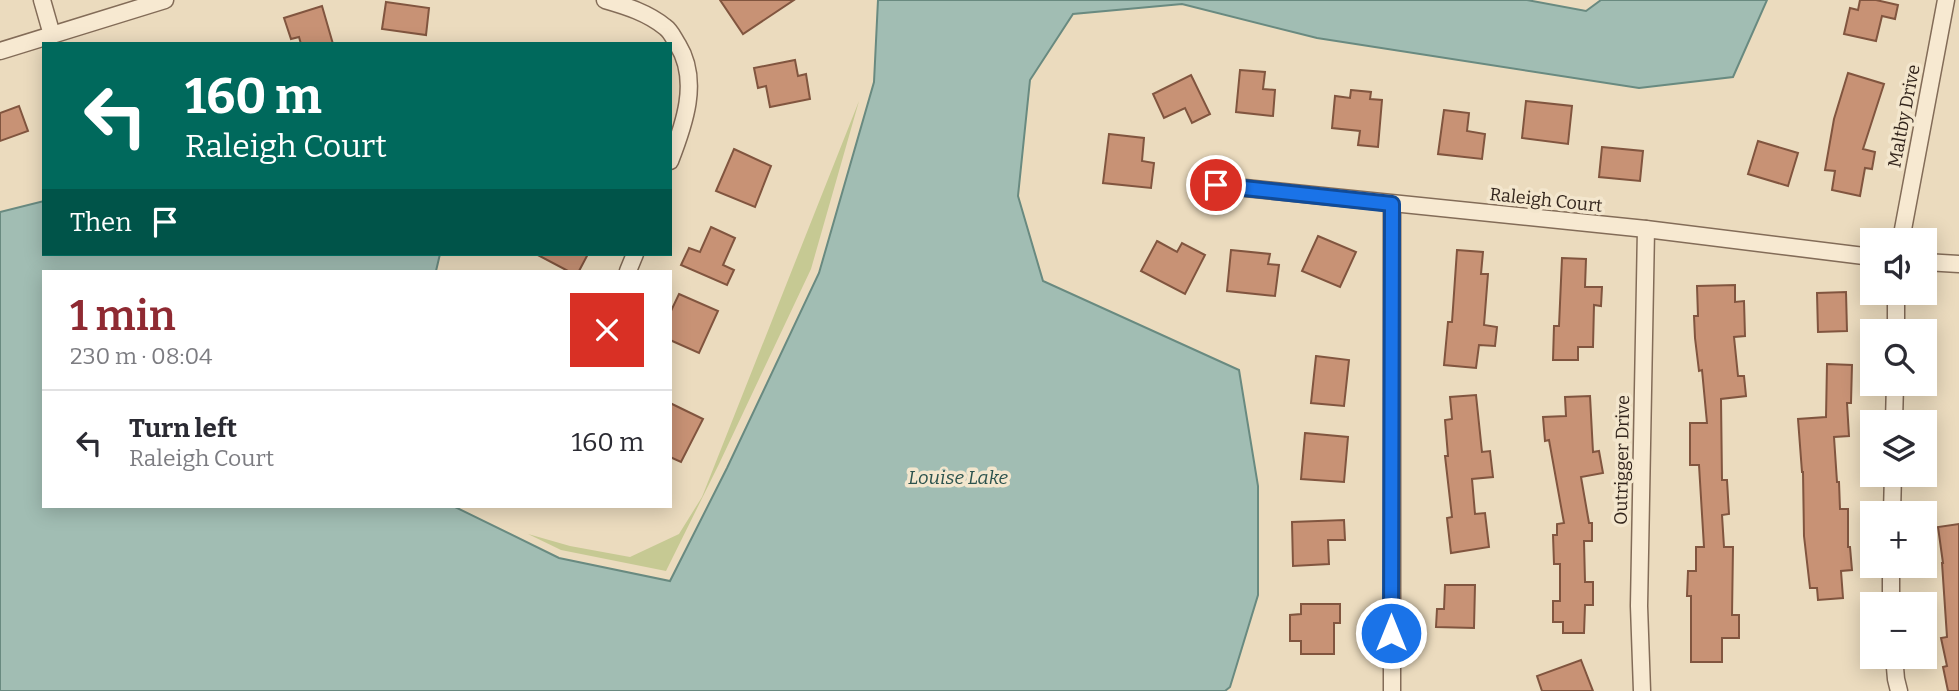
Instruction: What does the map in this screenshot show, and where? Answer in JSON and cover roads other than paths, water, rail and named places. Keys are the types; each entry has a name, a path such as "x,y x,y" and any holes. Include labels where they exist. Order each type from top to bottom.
{"street":[{"path":"42,0 52,34"},
{"path":"0,51 165,0"},
{"path":"605,0 629,7 667,28 685,58 689,94 682,132 672,156"},
{"name":"Maltby Drive","path":"1903,228 1946,0"},
{"name":"Raleigh Court","path":"1216,185 1646,229 1860,256"},
{"path":"1391,691 1392,204"},
{"name":"Outrigger Drive","path":"1642,691 1639,606 1646,229"},
{"path":"1937,263 1959,264"},
{"path":"1895,669 1899,691"}],"water":[{"name":"Louise Lake","path":"878,0 1527,0 1586,11 1601,0 1767,0 1733,77 1639,88 1317,38 1182,4 1073,14 1030,80 1018,196 1043,281 1239,370 1258,486 1258,595 1230,687 1225,691 0,691 0,212 42,202 42,256 440,256 436,270 42,270 42,508 457,508 559,558 670,581 727,468 819,273 874,82"}]}
